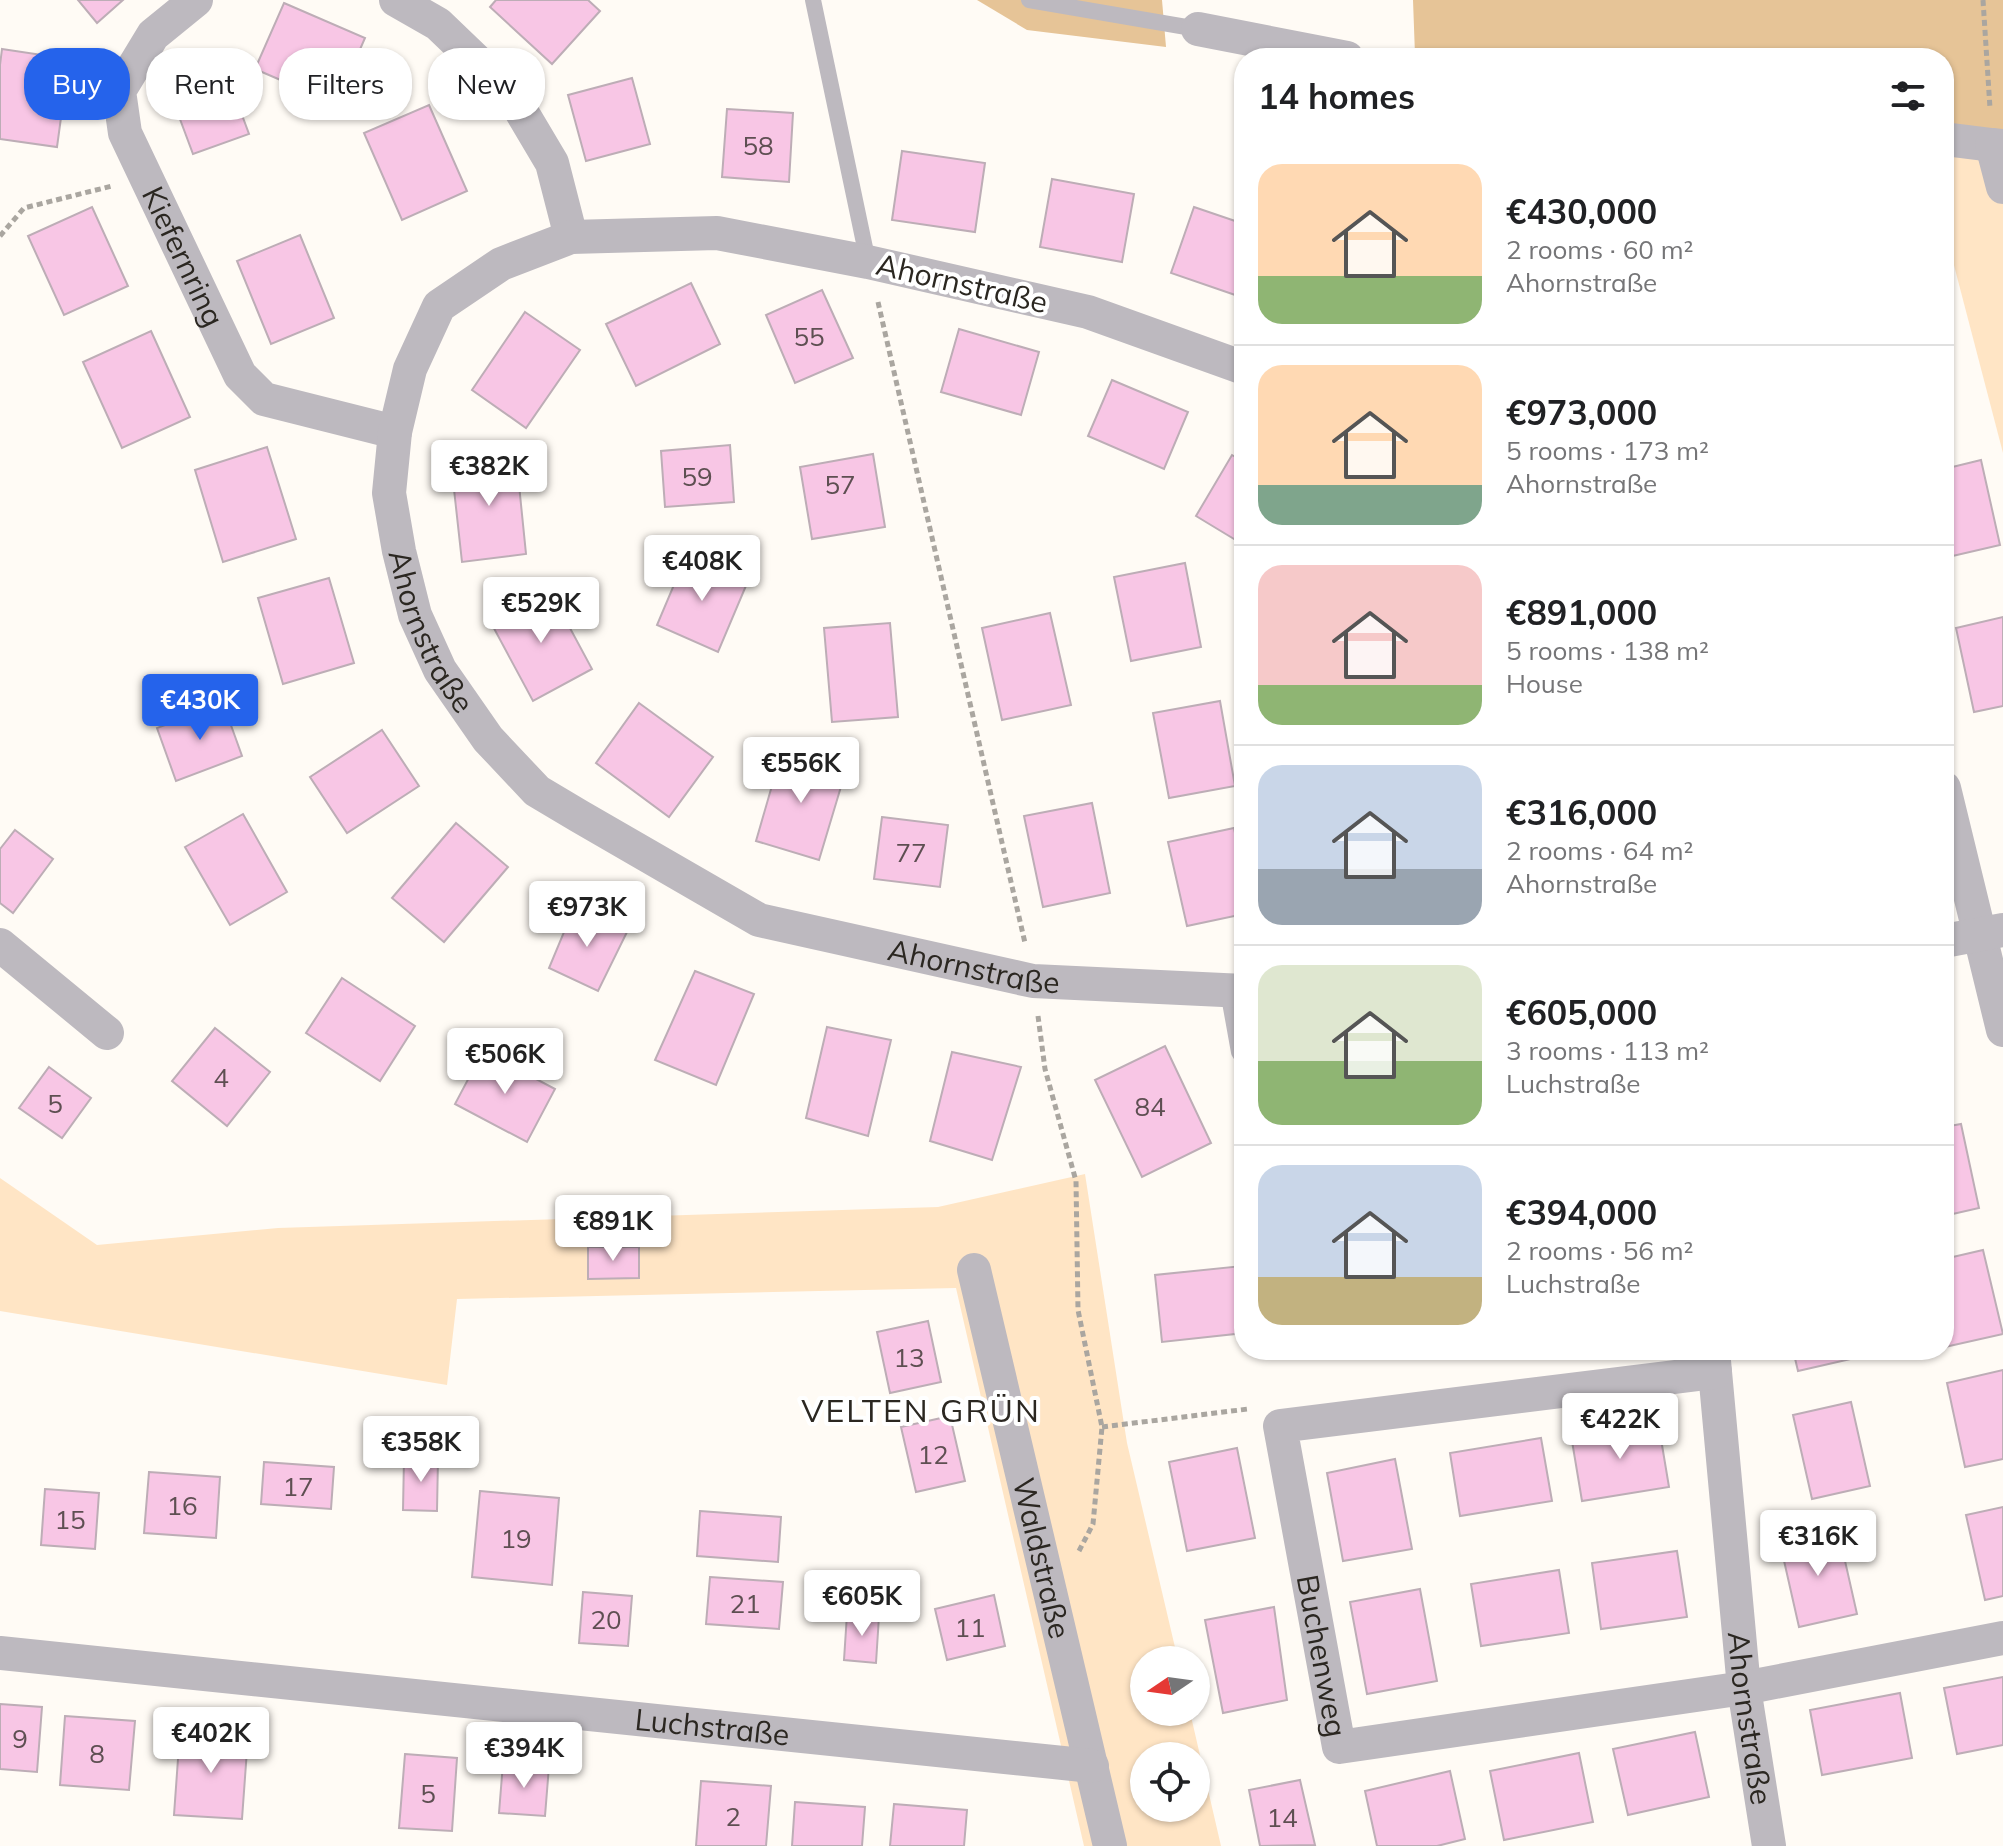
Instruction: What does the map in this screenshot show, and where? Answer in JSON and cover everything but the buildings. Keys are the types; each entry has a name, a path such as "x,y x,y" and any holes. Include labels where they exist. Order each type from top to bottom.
{"street":[{"name":"Kiefernring","path":"196,0 153,35 119,91 125,133 240,375 264,399 395,432"},
{"path":"396,0 438,24 511,94 552,163 571,237"},
{"path":"1198,29 1296,48"},
{"path":"1954,140 1998,146 2003,187"},
{"name":"Ahornstraße","path":"1234,364 1088,312 868,262 717,233 571,237 501,264 439,306 410,369 395,432 389,493 415,615 440,670 488,739 537,791 759,920 1033,981 1234,991"},
{"path":"1954,818 1992,932 2003,1030"},
{"path":"1954,939 1992,932"},
{"path":"0,945 107,1033"},
{"name":"Waldstraße","path":"974,1270 1110,1846"},
{"path":"1280,1426 1714,1361"},
{"name":"Ahornstraße","path":"1714,1361 1744,1688 1769,1846"},
{"name":"Buchenweg","path":"1280,1426 1339,1747 1744,1688 2003,1638"},
{"name":"Luchstraße","path":"0,1653 1092,1766"}],"lane":[{"path":"813,0 868,262"},
{"path":"1029,0 1198,29"}],"path":[{"path":"1983,0 1998,146"},
{"path":"0,236 24,208 146,177"},
{"path":"868,262 1033,981 1045,1069 1076,1181 1078,1310 1102,1427 1093,1524 1052,1601"},
{"path":"1102,1427 1264,1407 1280,1426"}],"shaded area":[{"path":"977,0 1162,0 1166,47 1027,30"},
{"path":"1413,0 2003,0 2003,131 1954,128 1954,48 1415,48"},
{"path":"1954,128 2003,131 2003,453 1954,265"},
{"path":"1085,1174 1127,1443 1175,1646 1130,1646 1130,1726 1193,1726 1197,1742 1130,1742 1130,1822 1210,1822 1210,1798 1221,1846 1084,1846 956,1288 457,1299 447,1385 0,1311 0,1178 97,1245 278,1228 938,1207"}],"district":[{"name":"VELTEN GRÜN","path":"921,1410"}]}
